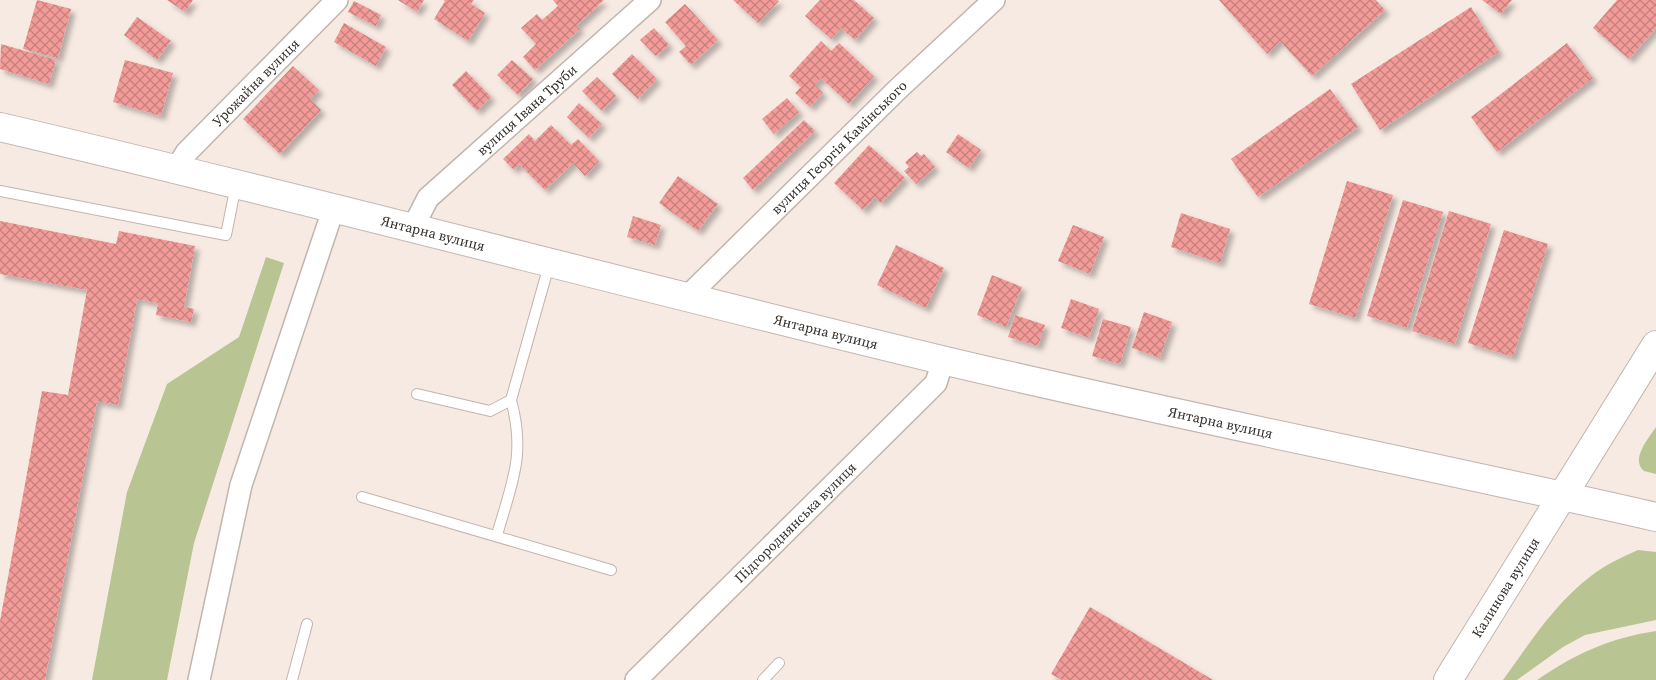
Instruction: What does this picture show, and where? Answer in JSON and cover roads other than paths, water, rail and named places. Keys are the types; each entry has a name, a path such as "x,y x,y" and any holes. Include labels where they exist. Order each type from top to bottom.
{"main road":[{"name":"Янтарна вулиця","path":"0,127 334,207 943,360 1168,413 1656,517"},
{"name":"Калинова вулиця","path":"1448,680 1656,345"}],"street":[{"name":"Урожайна вулиця","path":"176,169 186,153 337,0"},
{"name":"вулиця Івана Труби","path":"413,227 428,198 650,0"},
{"name":"вулиця Георгія Камінського","path":"688,296 898,89 994,0"},
{"path":"199,680 240,485 334,207"},
{"name":"Підгороднянська вулиця","path":"636,680 936,384 943,360"}],"lane":[{"path":"0,191 226,236 236,184"},
{"path":"497,535 519,459 518,426 511,400 550,261"},
{"path":"417,394 490,411 511,400"},
{"path":"362,497 497,535 611,570"},
{"path":"292,680 307,624"},
{"path":"763,680 779,663"}]}
